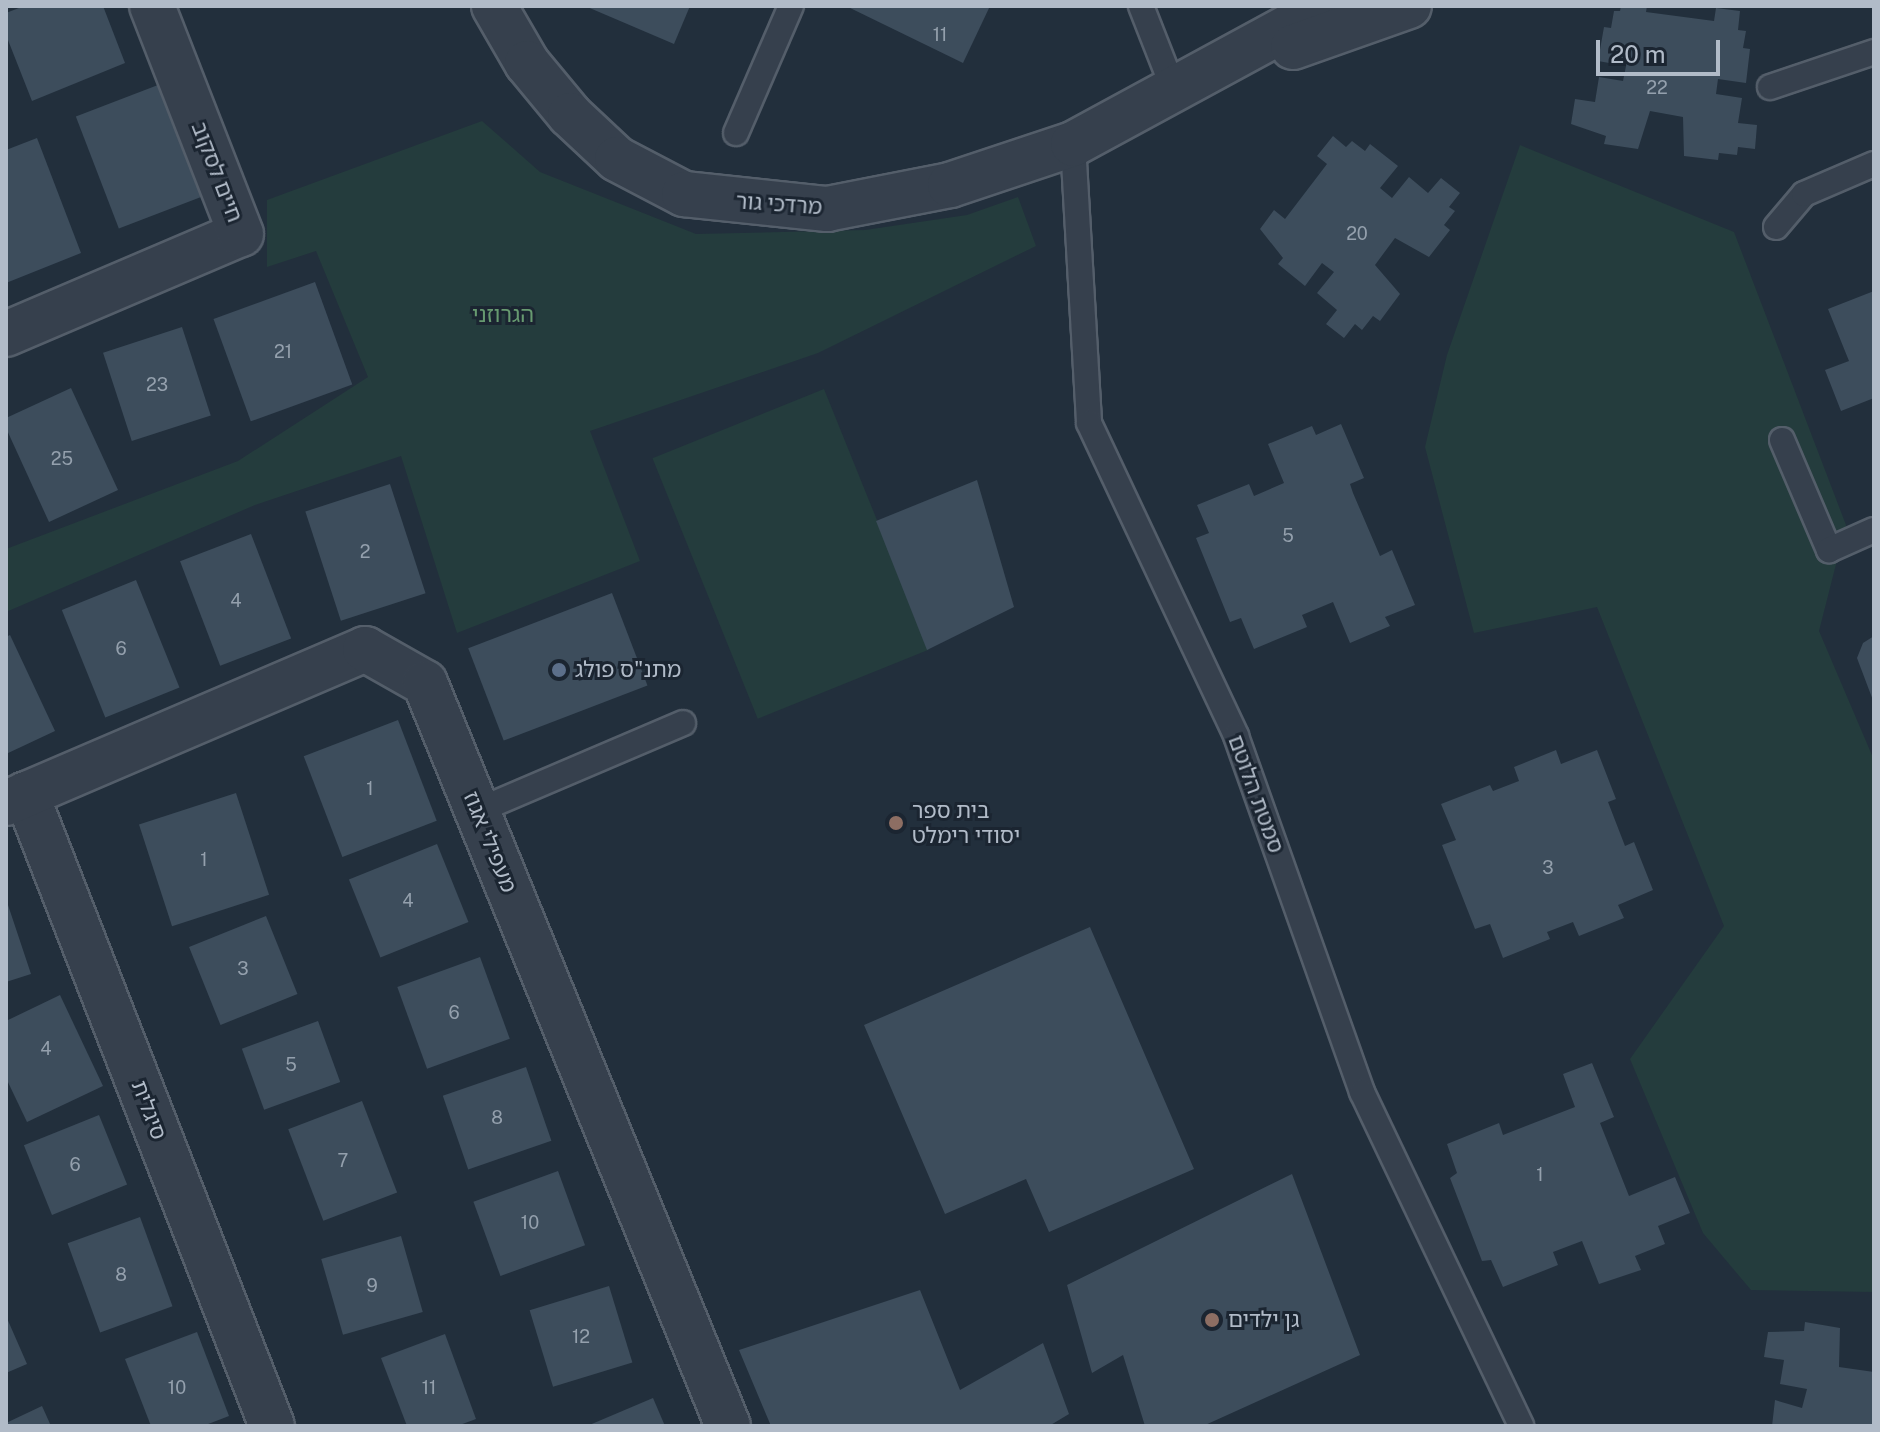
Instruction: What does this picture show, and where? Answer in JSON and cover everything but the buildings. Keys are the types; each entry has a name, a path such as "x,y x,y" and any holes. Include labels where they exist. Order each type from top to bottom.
{"street":[{"name":"חיים לסקוב","path":"6,334 241,234 152,6"},
{"name":"מרדכי גור","path":"494,6 527,63 570,115 617,159 684,194 827,209 950,185 1073,144 1327,6"},
{"name":"מרדכי גור","path":"1174,90 1409,6"},
{"name":"מעפילי אגוז","path":"16,799 365,649 425,683 728,1426"},
{"name":"סיגלית","path":"16,799 272,1426"}],"lane":[{"path":"736,133 791,6"},
{"path":"1141,6 1174,90"},
{"path":"1770,87 1874,52"},
{"name":"סמטת הלוטם","path":"1073,144 1089,423 1236,736 1362,1092 1521,1426"},
{"path":"1776,227 1804,194 1874,164"},
{"path":"1782,440 1829,550 1874,530"},
{"path":"477,811 683,723"}],"green space":[{"name":"הגרוזני","path":"482,121 540,172 696,234 865,230 967,215 1018,197 1036,246 818,353 590,431 640,561 457,633 401,456 255,505 6,612 6,549 238,461 368,377 316,251 267,267 267,200"},
{"path":"1520,145 1734,232 1846,525 1819,631 1874,760 1874,1292 1751,1290 1703,1233 1630,1059 1724,926 1597,607 1474,633 1425,447 1447,355"},
{"path":"824,389 929,650 758,719 652,458"}],"place":[{"name":"מתנ\"ס פולג","path":"559,670"},
{"name":"בית ספר יסודי רימלט","path":"896,823"},
{"name":"גן ילדים","path":"1212,1320"}]}
